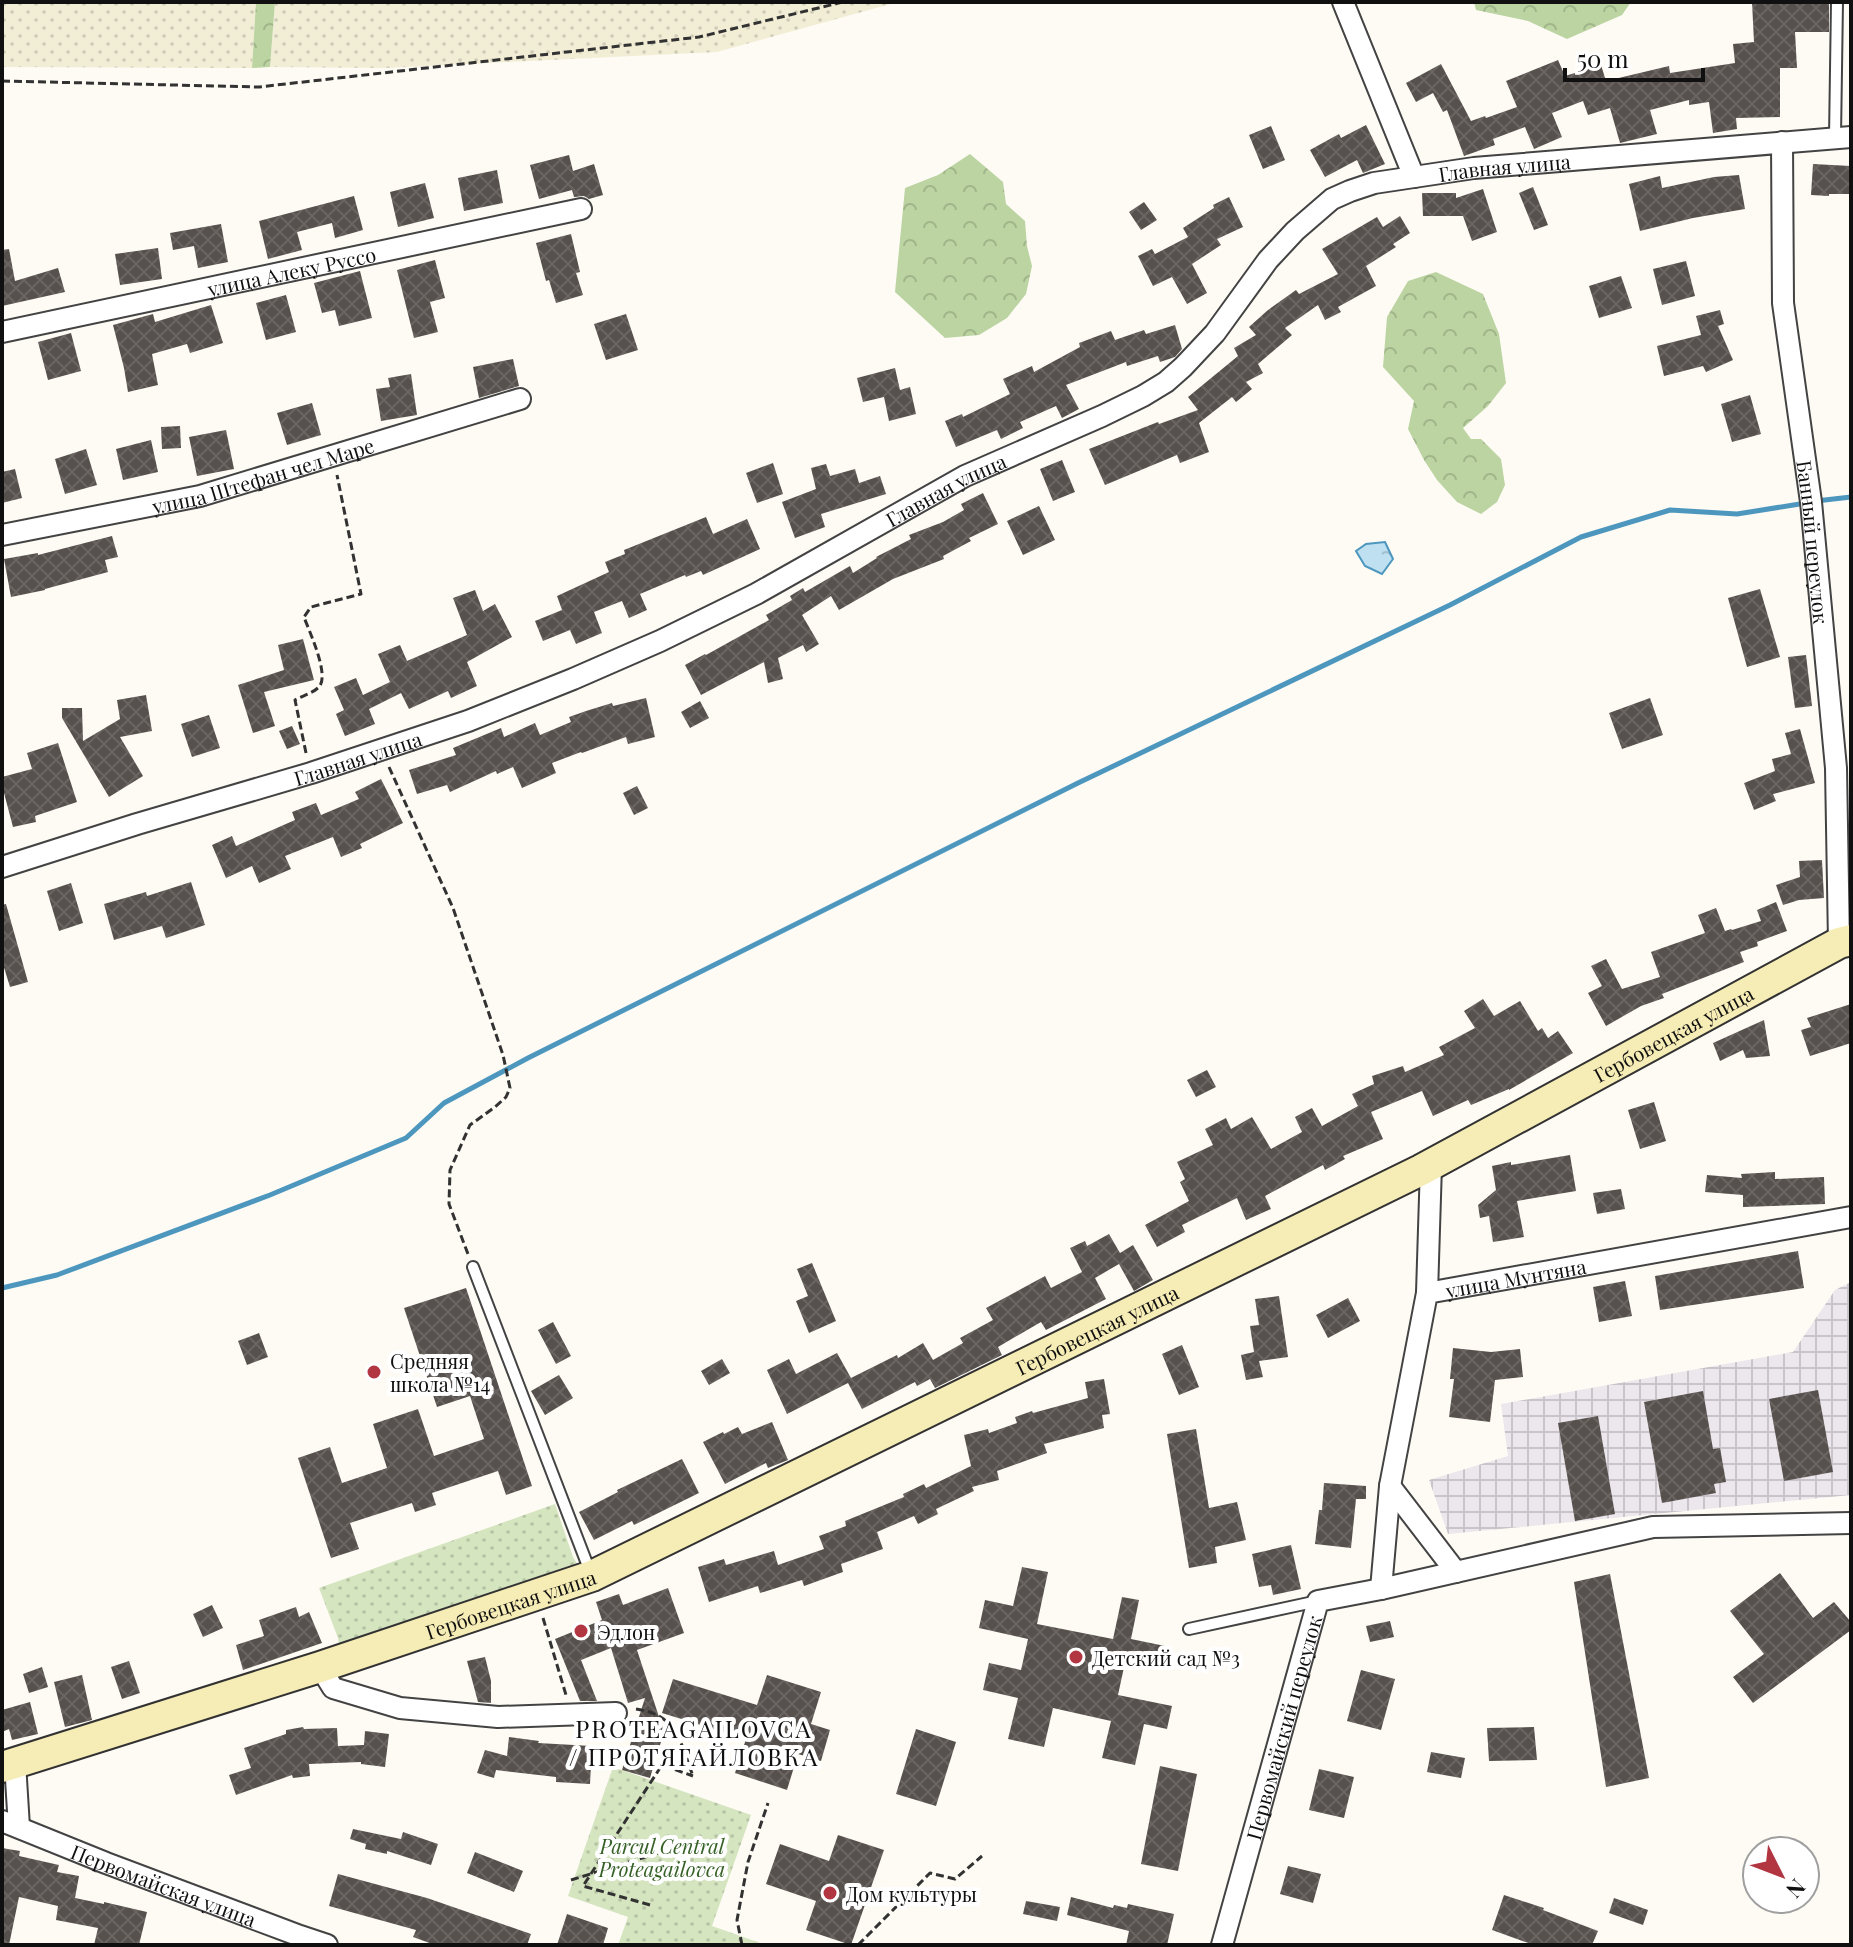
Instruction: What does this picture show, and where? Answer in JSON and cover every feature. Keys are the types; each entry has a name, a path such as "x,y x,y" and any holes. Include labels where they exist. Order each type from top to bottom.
{"street":[{"path":"1343,2 1414,177"},
{"name":"Главная улица","path":"2,867 311,773 468,721 660,641 756,594 965,476 1143,396 1166,382 1215,333 1268,260 1295,231 1324,205 1341,195 1374,183 1474,168 1843,137"},
{"name":"Банный переулок","path":"1782,142 1783,303 1813,519 1836,768 1845,942"},
{"name":"улица Алеку Руссо","path":"2,332 581,209"},
{"name":"улица Штефан чел Маре","path":"2,535 200,496 520,399"},
{"name":"Гербовецкая улица","path":"9,1765 320,1667 592,1576 1431,1165 1845,942"},
{"path":"1427,1293 1431,1165"},
{"name":"улица Мунтяна","path":"1381,1589 1390,1486 1427,1293 1851,1217"},
{"path":"1390,1486 1456,1572"},
{"name":"Первомайский переулок","path":"1222,1945 1318,1601 1653,1527 1851,1523"},
{"path":"320,1667 333,1688 400,1708 498,1717 616,1713"},
{"path":"9,1765 10,1824"},
{"name":"Первомайская улица","path":"10,1824 327,1945"}],"lane":[{"path":"1837,2 1843,137"},
{"path":"473,1267 592,1576"},
{"path":"1189,1629 1318,1601"}],"path":[{"path":"2,81 259,87 699,37 843,2"},
{"path":"311,773 295,700 318,688 322,681 322,669 304,617 311,607 361,594 334,455"},
{"path":"381,749 453,908 503,1055 510,1088 506,1097 470,1125 450,1170 449,1204 473,1267"},
{"path":"536,1595 570,1715"},
{"path":"616,1713 638,1708 660,1717 674,1728 693,1776 662,1765 583,1886 650,1905"},
{"path":"742,1945 737,1920 748,1862 768,1803"},
{"path":"571,1880 668,1850"},
{"path":"858,1945 930,1873 955,1879 982,1856"}],"shaded area":[{"path":"2,2 256,2 252,68 2,67"},
{"path":"275,2 898,2 717,52 385,68 270,67"},
{"path":"1851,1282 1851,1495 1448,1534 1429,1480 1508,1456 1501,1404 1793,1352 1835,1290"}],"green space":[{"path":"256,2 275,2 270,67 252,68"},
{"path":"1474,2 1631,2 1622,15 1567,39 1528,21 1476,10"},
{"path":"970,154 1003,182 1006,204 1025,221 1032,266 1026,294 1007,318 979,335 945,338 895,292 905,188 938,175"},
{"path":"1436,272 1483,294 1499,334 1506,383 1488,406 1463,428 1471,439 1481,439 1501,459 1505,485 1497,502 1481,514 1457,502 1437,480 1408,429 1414,401 1383,367 1387,317 1408,281"},
{"path":"555,1504 579,1567 340,1652 338,1638 319,1588"},
{"name":"Parcul Central Proteagailovca","path":"613,1767 751,1815 712,1926 766,1945 618,1945 628,1917 568,1896"}],"water":[{"path":"1385,542 1393,559 1382,574 1365,566 1356,551 1366,544"}],"building":[{"path":"1752,2 1829,2 1829,32 1795,32 1797,68 1780,68 1780,117 1736,118 1737,129 1713,133 1709,102 1689,105 1689,100 1650,110 1657,134 1620,143 1610,108 1588,115 1583,101 1552,113 1562,137 1534,149 1525,127 1493,139 1495,145 1464,156 1447,110 1443,112 1433,93 1416,102 1406,83 1441,64 1471,121 1517,107 1506,81 1558,60 1565,76 1601,65 1606,81 1669,66 1670,73 1735,63 1733,44 1754,42"},
{"path":"1366,125 1385,164 1363,173 1357,160 1325,177 1310,150 1339,134 1341,138"},
{"path":"1271,126 1285,160 1263,169 1249,135"},
{"path":"569,155 573,171 594,164 603,195 589,199 574,197 572,190 539,199 530,165"},
{"path":"1813,164 1851,166 1851,194 1811,195"},
{"path":"497,170 503,203 464,211 458,178"},
{"path":"1739,175 1745,209 1640,231 1629,184 1660,176 1662,188"},
{"path":"425,183 434,218 398,227 390,192"},
{"path":"1533,187 1548,225 1534,230 1519,193"},
{"path":"1483,189 1497,232 1472,241 1463,216 1423,216 1422,193 1456,193 1456,198"},
{"path":"354,196 363,230 335,238 332,223 297,232 302,250 268,259 259,221"},
{"path":"1229,197 1243,227 1217,239 1221,245 1192,264 1207,293 1187,304 1172,277 1153,286 1138,256 1152,249 1155,254 1188,237 1183,228"},
{"path":"1144,202 1157,220 1141,230 1129,212"},
{"path":"1400,216 1410,233 1393,244 1396,247 1366,266 1376,286 1338,307 1341,312 1325,320 1318,305 1285,328 1292,335 1258,364 1263,373 1246,382 1252,389 1236,402 1232,397 1199,423 1209,452 1180,463 1177,455 1105,485 1089,449 1198,410 1188,397 1238,356 1234,348 1256,335 1249,327 1296,290 1299,294 1338,274 1322,249 1377,217 1383,227"},
{"path":"221,224 228,262 198,268 194,246 173,250 170,233"},
{"path":"571,234 580,272 576,273 583,295 556,303 549,280 546,281 536,243"},
{"path":"158,248 162,279 120,285 115,254"},
{"path":"9,249 15,281 58,268 65,292 2,306 2,250"},
{"path":"435,260 445,298 430,302 438,332 414,338 397,270"},
{"path":"1686,261 1695,296 1662,305 1653,269"},
{"path":"360,271 372,318 339,326 335,310 322,313 314,283"},
{"path":"1621,276 1632,308 1599,318 1589,286"},
{"path":"286,295 296,332 266,340 256,303"},
{"path":"211,305 223,343 190,353 187,344 152,354 158,385 128,392 113,325 153,314 155,322"},
{"path":"1720,310 1724,324 1718,326 1733,360 1706,372 1703,366 1664,376 1657,346 1701,335 1696,316"},
{"path":"626,314 638,350 606,360 594,324"},
{"path":"1175,325 1182,349 1175,357 1160,362 1158,356 1127,366 1126,362 1066,385 1079,409 1062,418 1056,406 1020,422 1023,428 1001,439 997,430 956,447 945,421 962,414 963,417 1010,394 1003,379 1032,366 1034,372 1080,347 1079,343 1111,331 1115,340 1144,330 1146,334"},
{"path":"71,333 81,371 48,380 38,342"},
{"path":"513,359 519,386 479,398 473,367"},
{"path":"895,368 900,390 910,387 916,414 889,421 884,397 863,402 857,378"},
{"path":"411,374 417,415 381,421 376,389 390,387 388,378"},
{"path":"1750,395 1761,434 1732,442 1721,404"},
{"path":"312,403 321,435 287,445 277,413"},
{"path":"180,426 181,448 162,449 161,427"},
{"path":"226,430 234,469 197,476 189,437"},
{"path":"151,440 158,472 123,480 116,449"},
{"path":"86,449 97,485 65,494 55,459"},
{"path":"1062,460 1075,492 1053,501 1040,469"},
{"path":"773,463 783,494 757,503 746,473"},
{"path":"826,464 830,476 855,469 859,483 880,476 886,494 821,514 825,527 795,538 782,502 816,489 811,468"},
{"path":"15,469 22,498 2,503 2,472"},
{"path":"983,493 998,524 969,538 971,541 943,556 944,559 893,579 839,610 831,596 802,615 819,644 806,652 803,645 778,658 783,679 768,683 764,662 701,695 685,665 769,620 766,615 792,600 790,596 803,588 805,592 850,566 853,573 911,539 909,535 964,510 961,504"},
{"path":"1039,506 1055,540 1023,555 1007,521"},
{"path":"706,517 713,534 747,519 760,549 703,575 701,571 685,575 640,594 647,610 629,618 622,601 594,612 602,633 576,644 570,630 543,641 535,621 562,610 557,596 609,572 605,562 625,554 624,550"},
{"path":"112,536 118,557 105,560 108,572 11,597 4,559 38,555"},
{"path":"1760,589 1780,657 1747,667 1728,598"},
{"path":"475,590 483,611 495,604 512,637 467,662 477,686 451,698 448,691 409,709 401,693 369,709 375,724 345,736 336,714 344,710 334,687 356,678 363,695 390,682 378,654 400,645 407,661 467,635 453,598"},
{"path":"303,639 314,680 264,692 275,726 253,733 238,685 284,670 278,645"},
{"path":"1806,655 1812,706 1795,708 1788,657"},
{"path":"146,695 152,731 120,737 143,776 109,797 62,718 62,708 82,708 83,741 120,719 117,700"},
{"path":"646,698 655,737 628,744 626,737 552,763 556,773 522,788 513,767 497,774 496,771 450,792 447,785 417,794 409,770 456,755 453,748 501,728 504,737 535,723 540,735 571,722 569,717 586,711"},
{"path":"1650,698 1663,735 1622,749 1609,713"},
{"path":"700,701 709,718 690,728 681,712"},
{"path":"209,715 220,748 192,757 181,724"},
{"path":"292,726 300,744 287,749 279,731"},
{"path":"1800,729 1815,783 1773,794 1776,801 1754,810 1744,783 1775,771 1772,759 1791,754 1785,733"},
{"path":"58,743 77,802 35,816 36,822 13,827 2,794 2,777 32,769 27,753"},
{"path":"381,779 403,823 341,857 333,837 285,856 291,869 259,883 252,866 226,878 212,845 232,836 236,846 295,820 292,812 316,803 321,815 359,799 355,792"},
{"path":"637,786 648,808 634,815 623,793"},
{"path":"1822,860 1824,898 1783,905 1776,885 1800,877 1799,861"},
{"path":"191,882 205,925 166,938 162,926 114,940 104,904 146,892 147,896"},
{"path":"71,883 83,923 59,931 47,891"},
{"path":"1776,902 1787,931 1740,952 1744,962 1662,994 1664,998 1641,1006 1606,1026 1588,993 1602,986 1591,966 1606,959 1622,989 1660,977 1651,952 1705,933 1698,915 1716,908 1725,931 1732,930 1761,921 1757,910"},
{"path":"6,904 28,982 10,987 2,961 2,905"},
{"path":"1483,999 1494,1016 1520,1001 1538,1031 1542,1028 1548,1038 1558,1031 1573,1053 1509,1090 1471,1105 1468,1100 1433,1116 1422,1091 1371,1112 1383,1139 1343,1156 1345,1159 1325,1170 1323,1165 1265,1196 1271,1209 1246,1220 1237,1198 1182,1225 1185,1232 1157,1247 1145,1225 1189,1201 1180,1182 1185,1179 1177,1162 1213,1145 1205,1129 1226,1118 1231,1129 1252,1117 1271,1149 1302,1132 1295,1117 1312,1108 1322,1126 1358,1106 1352,1094 1374,1084 1372,1076 1403,1066 1405,1072 1444,1055 1439,1047 1475,1028 1464,1011"},
{"path":"1851,1004 1851,1043 1810,1056 1801,1030 1811,1027 1807,1018"},
{"path":"1764,1020 1770,1056 1746,1058 1743,1050 1720,1061 1713,1043"},
{"path":"1207,1070 1216,1087 1196,1097 1187,1080"},
{"path":"1654,1102 1666,1141 1640,1149 1628,1110"},
{"path":"1570,1155 1576,1191 1517,1201 1524,1237 1493,1242 1489,1216 1480,1218 1478,1205 1496,1190 1492,1166"},
{"path":"1775,1172 1775,1179 1824,1177 1825,1204 1743,1207 1743,1195 1705,1192 1707,1175 1742,1178 1741,1174"},
{"path":"1621,1189 1625,1209 1597,1214 1593,1193"},
{"path":"1109,1234 1120,1253 1133,1245 1153,1280 1134,1291 1119,1264 1095,1278 1106,1299 1046,1330 1041,1322 998,1347 1002,1355 935,1388 930,1379 917,1386 915,1382 862,1409 848,1383 787,1414 767,1370 789,1359 796,1374 837,1353 851,1378 897,1355 898,1358 923,1343 933,1360 963,1343 960,1338 993,1320 986,1308 1045,1276 1051,1288 1082,1272 1070,1248 1085,1241 1087,1246"},
{"path":"1798,1251 1804,1288 1660,1310 1655,1276"},
{"path":"812,1263 836,1321 809,1333 796,1301 808,1296 797,1269"},
{"path":"1625,1281 1632,1316 1599,1322 1593,1287"},
{"path":"466,1288 532,1486 506,1495 498,1471 432,1493 436,1505 415,1512 412,1503 350,1523 359,1549 331,1558 298,1458 330,1447 342,1483 387,1468 373,1424 418,1409 434,1456 484,1439 470,1396 437,1407 404,1308"},
{"path":"1279,1296 1288,1357 1259,1361 1263,1377 1246,1380 1241,1355 1254,1352 1250,1326 1259,1325 1255,1299"},
{"path":"1348,1298 1360,1321 1328,1338 1316,1315"},
{"path":"553,1322 571,1356 556,1364 538,1330"},
{"path":"259,1333 268,1357 247,1365 238,1341"},
{"path":"1182,1345 1199,1387 1179,1395 1162,1354"},
{"path":"1453,1348 1491,1352 1520,1349 1523,1377 1495,1380 1490,1422 1449,1417 1454,1379 1450,1379"},
{"path":"722,1359 730,1373 709,1385 701,1371"},
{"path":"559,1375 573,1398 545,1415 531,1391"},
{"path":"1104,1379 1110,1414 1102,1415 1104,1428 1044,1444 1047,1453 997,1471 999,1480 972,1487 974,1491 936,1509 938,1514 918,1524 914,1516 877,1532 883,1549 841,1564 843,1572 804,1586 802,1580 760,1593 758,1586 709,1602 698,1567 724,1559 726,1565 774,1551 778,1565 824,1549 819,1536 846,1526 845,1521 971,1466 964,1435 988,1429 989,1433 1017,1423 1015,1417 1088,1398 1085,1382"},
{"path":"1818,1390 1833,1472 1784,1481 1769,1399"},
{"path":"1703,1391 1713,1449 1720,1448 1726,1482 1714,1484 1716,1493 1662,1503 1644,1402"},
{"path":"1598,1416 1615,1514 1575,1521 1558,1423"},
{"path":"772,1422 788,1460 768,1468 766,1463 725,1484 703,1442 738,1427 742,1434"},
{"path":"1196,1429 1209,1508 1237,1502 1246,1540 1215,1547 1217,1563 1189,1568 1167,1434"},
{"path":"682,1459 699,1493 634,1525 632,1521 594,1540 579,1512"},
{"path":"1324,1483 1366,1486 1366,1499 1356,1499 1351,1548 1315,1544"},
{"path":"1291,1545 1301,1589 1273,1595 1271,1585 1259,1587 1252,1554"},
{"path":"1022,1567 1048,1572 1037,1624 1113,1639 1122,1597 1139,1600 1131,1639 1165,1646 1161,1666 1126,1658 1118,1695 1172,1706 1167,1729 1144,1724 1135,1765 1102,1758 1111,1721 1053,1708 1044,1747 1008,1739 1018,1698 983,1690 989,1663 1021,1670 1028,1639 979,1628 985,1600 1013,1606"},
{"path":"1780,1573 1813,1618 1834,1602 1851,1622 1851,1630 1753,1703 1733,1677 1764,1654 1730,1611"},
{"path":"1610,1574 1649,1778 1606,1787 1574,1582"},
{"path":"668,1588 684,1633 637,1650 664,1732 650,1778 622,1770 645,1698 628,1703 611,1648 581,1660 597,1701 580,1701 555,1639 602,1620 596,1602 619,1594 623,1605"},
{"path":"212,1605 223,1628 203,1637 193,1614"},
{"path":"296,1607 299,1617 309,1612 322,1643 243,1670 236,1645 264,1636 259,1620"},
{"path":"1390,1621 1394,1637 1370,1642 1366,1626"},
{"path":"485,1657 491,1681 491,1703 478,1702 467,1661"},
{"path":"129,1661 140,1693 122,1699 111,1667"},
{"path":"42,1667 48,1687 29,1693 23,1674"},
{"path":"1361,1670 1395,1679 1381,1730 1347,1721"},
{"path":"82,1675 92,1720 65,1727 54,1682"},
{"path":"767,1675 821,1692 811,1724 830,1730 821,1761 798,1754 787,1790 735,1773 746,1739 662,1713 673,1679 757,1705"},
{"path":"30,1702 38,1734 12,1740 9,1729 2,1732 2,1710"},
{"path":"1534,1727 1537,1760 1489,1761 1487,1728"},
{"path":"337,1728 338,1746 364,1745 365,1731 389,1734 385,1767 361,1762 309,1764 310,1776 293,1778 292,1775 236,1795 229,1775 251,1768 244,1748 286,1734 286,1730"},
{"path":"916,1729 956,1742 936,1806 896,1794"},
{"path":"509,1737 538,1743 592,1746 590,1784 556,1782 556,1777 496,1770 494,1778 477,1773 485,1750 507,1756"},
{"path":"1431,1752 1465,1758 1461,1778 1427,1772"},
{"path":"1160,1766 1197,1774 1178,1871 1141,1864"},
{"path":"1319,1769 1354,1777 1344,1818 1309,1810"},
{"path":"353,1829 401,1839 403,1832 438,1844 431,1865 387,1851 387,1854 365,1849 366,1844 350,1839"},
{"name":"Дом культуры","path":"838,1835 884,1850 851,1945 806,1930 816,1901 766,1884 780,1844 829,1861"},
{"path":"2,1848 20,1851 19,1856 59,1865 57,1872 79,1876 75,1898 147,1912 139,1945 94,1945 98,1928 56,1920 58,1906 19,1897 9,1945 2,1944"},
{"path":"475,1852 523,1871 514,1892 467,1873"},
{"path":"1288,1866 1321,1874 1313,1903 1280,1894"},
{"path":"338,1874 427,1898 531,1934 527,1945 435,1945 413,1937 416,1930 329,1906"},
{"path":"1504,1895 1598,1931 1592,1945 1534,1945 1492,1930"},
{"path":"1071,1897 1113,1908 1114,1905 1127,1908 1128,1904 1174,1914 1167,1945 1126,1945 1129,1931 1067,1915"},
{"path":"1614,1898 1648,1910 1643,1925 1609,1913"},
{"path":"1026,1901 1060,1907 1057,1921 1023,1914"},
{"path":"567,1914 608,1928 603,1945 557,1945"}],"waterway":[{"path":"1816,501 1851,497"},
{"path":"2,1288 57,1275 270,1195 406,1138 444,1103 528,1058 1078,783 1450,605 1581,537 1670,510 1737,514 1806,503"}],"place":[{"name":"Средняя школа №14","path":"374,1372"},
{"name":"Эдлон","path":"581,1631"},
{"name":"Детский сад №3","path":"1076,1657"},
{"name":"Дом культуры","path":"830,1893"}],"district":[{"name":"PROTEAGAILOVCA / ПРОТЯГАЙЛОВКА","path":"694,1742"}]}
